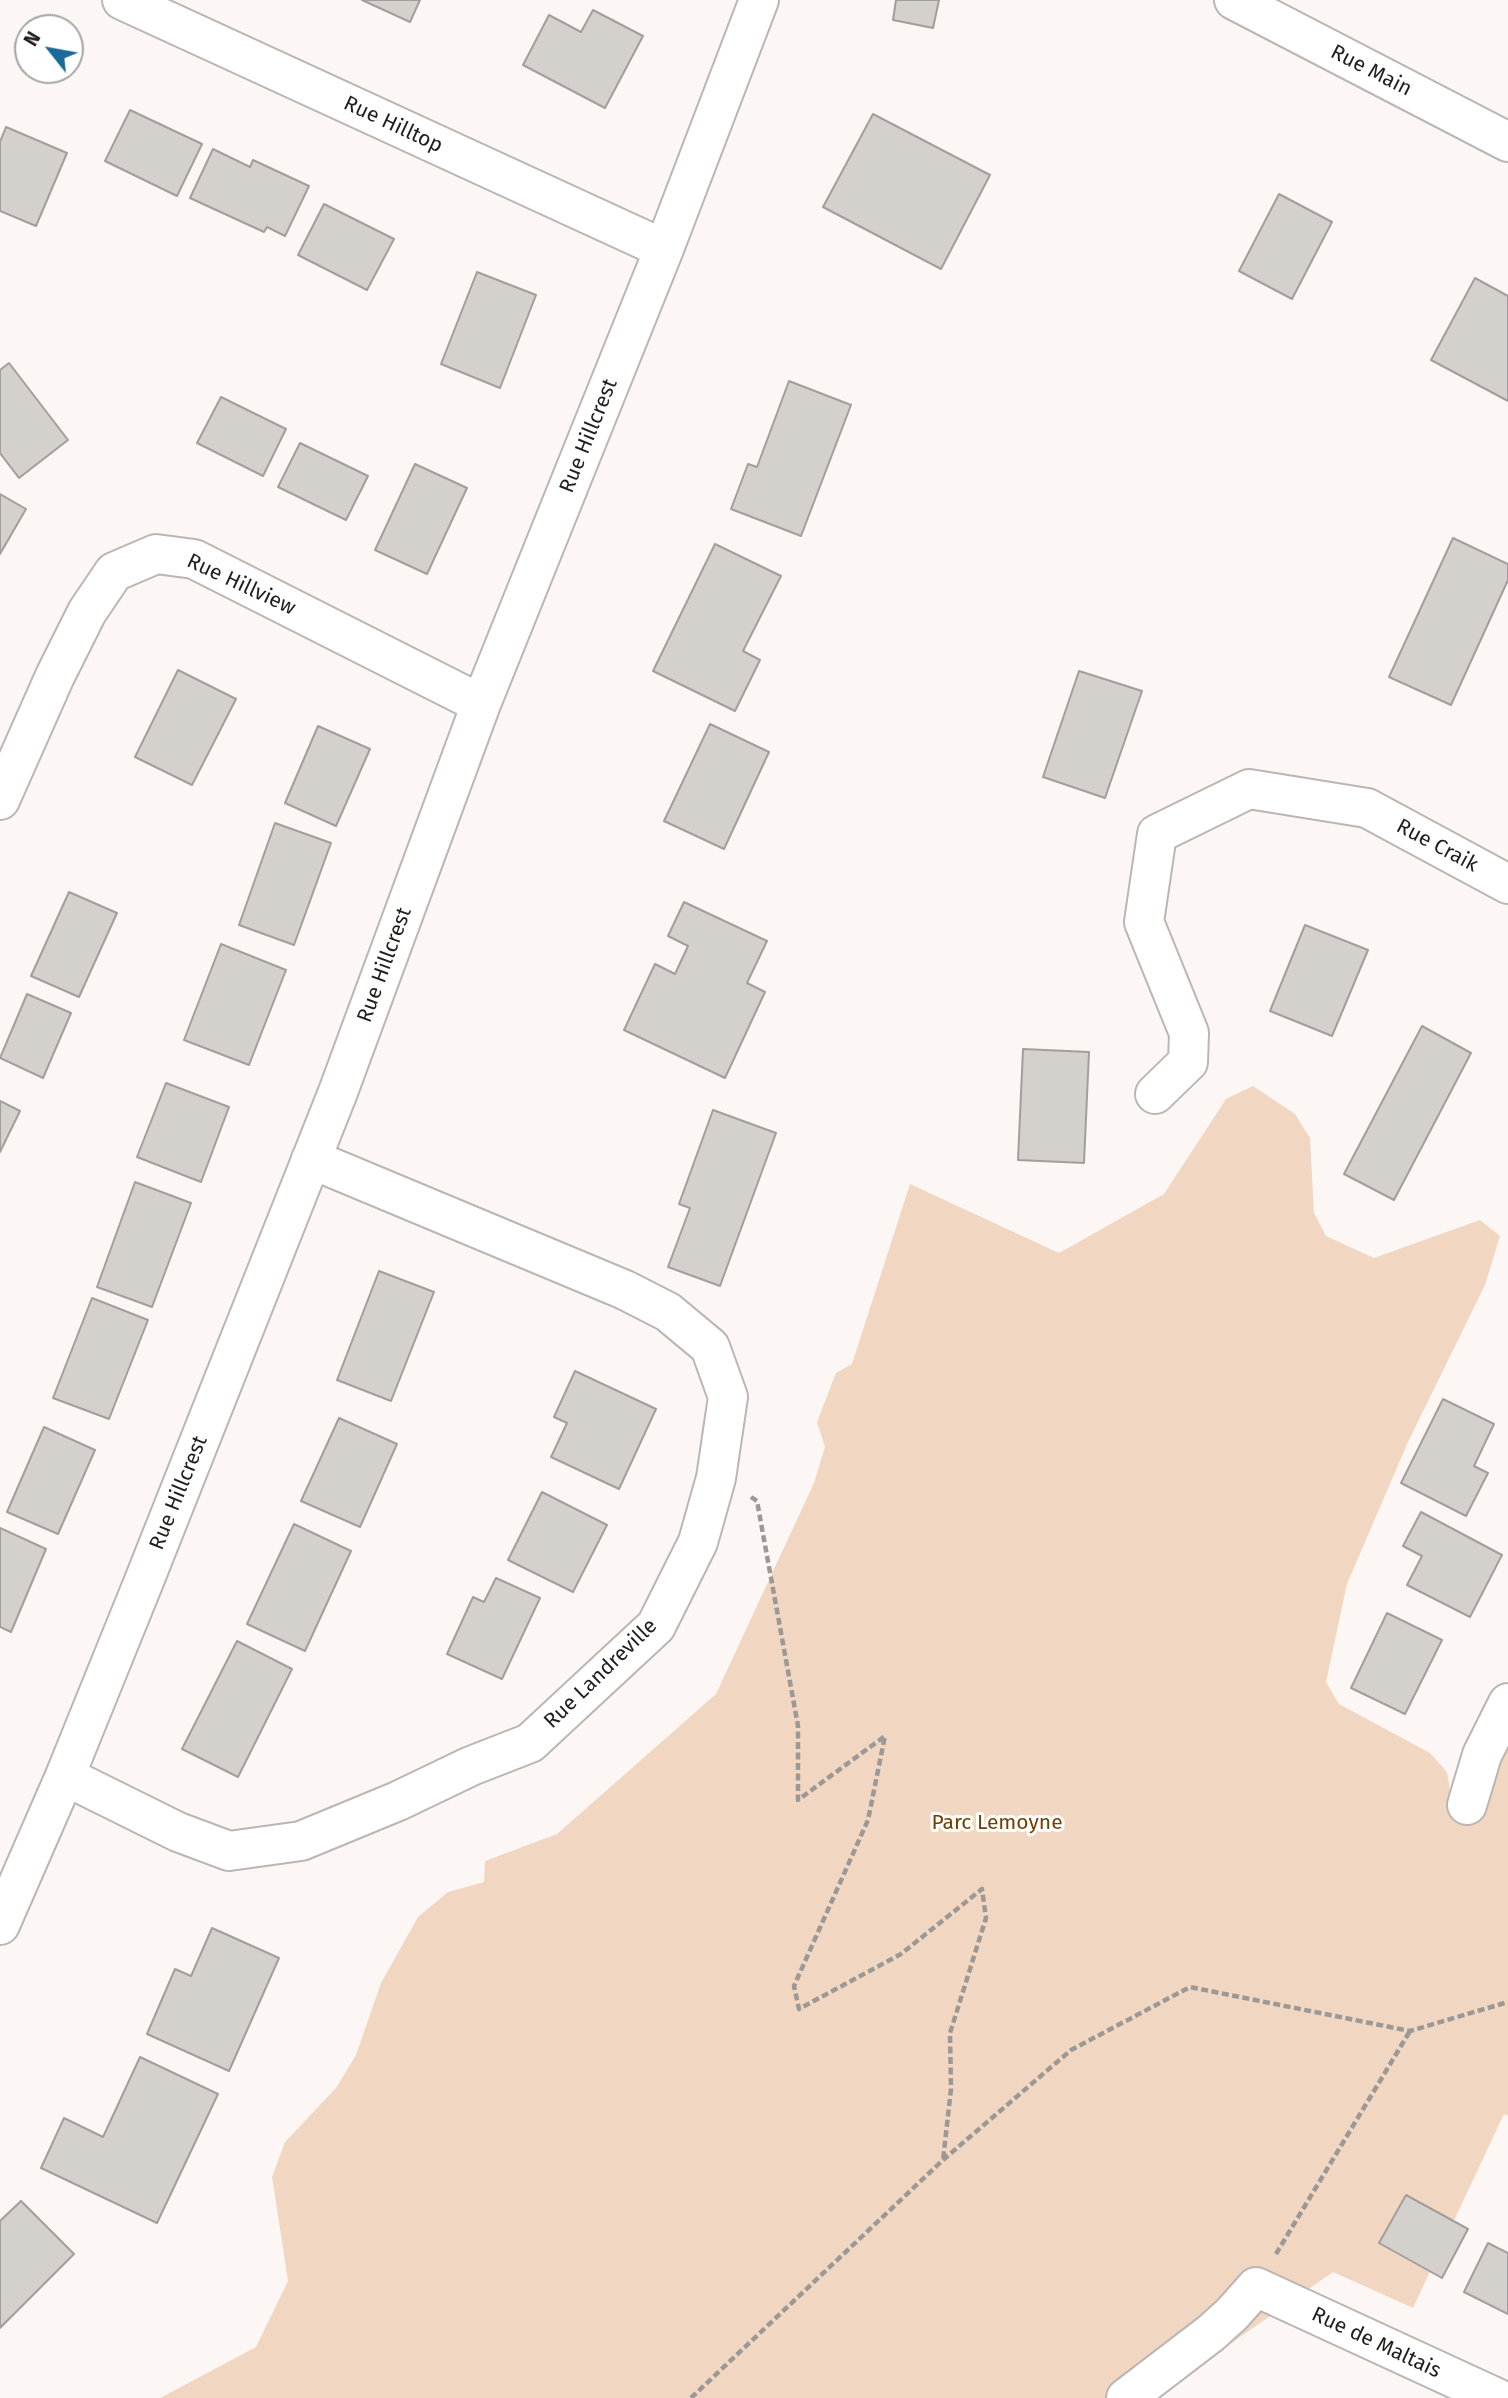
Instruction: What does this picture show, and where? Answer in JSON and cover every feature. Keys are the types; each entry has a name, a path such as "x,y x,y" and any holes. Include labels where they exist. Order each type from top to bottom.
{"street":[{"name":"Rue Hilltop","path":"122,0 664,249"},
{"name":"Rue Hillcrest","path":"0,1925 65,1776 338,1092 481,704 664,249 759,0"},
{"name":"Rue Main","path":"1234,0 1508,142"},
{"name":"Rue Hillview","path":"0,800 55,676 87,612 114,572 156,554 194,559 481,704"},
{"name":"Rue Craik","path":"1155,1094 1188,1062 1189,1033 1144,922 1157,834 1249,789 1367,808 1508,884"},
{"name":"Rue Landreville","path":"65,1776 178,1832 229,1851 301,1841 530,1743 656,1626 698,1542 716,1478 728,1397 710,1347 668,1312 625,1290 311,1159"},
{"path":"1467,1805 1482,1755 1508,1703"},
{"path":"1126,2398 1211,2333 1233,2314 1256,2287"},
{"name":"Rue de Maltais","path":"1256,2287 1497,2398"}],"path":[{"path":"716,1478 757,1501 798,1726 797,1800 885,1736 868,1820 794,1986 799,2009 901,1954 982,1889 986,1918 950,2033 951,2089 943,2160"},
{"path":"691,2398 943,2160 1071,2050 1190,1987 1409,2031 1508,2002"},
{"path":"1256,2287 1409,2031"}],"green space":[{"name":"Parc Lemoyne","path":"1253,1086 1295,1114 1310,1138 1314,1213 1326,1236 1374,1258 1480,1220 1500,1236 1485,1285 1408,1442 1347,1584 1326,1682 1339,1704 1430,1753 1447,1772 1451,1797 1508,1703 1508,2116 1504,2114 1413,2308 1333,2272 1153,2398 160,2398 256,2347 288,2281 272,2177 285,2142 336,2088 356,2055 381,1983 418,1917 448,1892 484,1882 485,1861 557,1834 716,1694 814,1483 825,1447 817,1422 836,1373 852,1364 910,1184 1059,1253 1164,1194 1226,1099"}],"building":[{"path":"362,0 420,0 410,22"},
{"path":"896,0 939,0 933,28 893,20"},
{"path":"593,10 643,36 605,108 523,65 549,15 581,32"},
{"path":"130,110 202,144 177,196 105,161"},
{"path":"873,114 990,175 941,269 823,207"},
{"path":"6,127 67,153 36,226 0,211 0,142"},
{"path":"213,149 250,167 253,160 309,186 285,236 267,227 264,232 190,198"},
{"path":"1279,194 1332,222 1292,299 1239,271"},
{"path":"324,204 394,239 367,290 298,255"},
{"path":"477,272 536,295 500,388 441,364"},
{"path":"1475,278 1508,296 1508,401 1431,360"},
{"path":"9,363 68,440 19,478 0,453 0,370"},
{"path":"789,381 851,405 801,536 731,509 748,464 757,467"},
{"path":"221,397 286,429 263,476 197,443"},
{"path":"300,443 368,476 346,520 278,487"},
{"path":"415,464 467,488 427,574 375,550"},
{"path":"0,494 26,509 0,554"},
{"path":"1453,538 1508,564 1508,580 1451,705 1389,677"},
{"path":"715,544 781,576 743,651 760,660 735,711 653,671"},
{"path":"178,670 236,699 192,785 135,757"},
{"path":"1079,671 1142,691 1105,798 1043,777"},
{"path":"710,724 769,752 724,849 664,821"},
{"path":"318,726 370,749 336,826 285,803"},
{"path":"275,823 331,843 294,945 239,925"},
{"path":"69,892 117,913 79,997 31,976"},
{"path":"684,902 767,941 747,983 765,992 725,1078 624,1030 655,964 675,974 688,946 668,936"},
{"path":"1305,925 1368,950 1332,1036 1270,1011"},
{"path":"221,944 286,970 249,1065 184,1040"},
{"path":"27,994 71,1013 43,1078 0,1058"},
{"path":"1422,1026 1471,1053 1394,1200 1344,1174"},
{"path":"1023,1049 1089,1052 1084,1163 1018,1160"},
{"path":"166,1083 229,1107 201,1182 137,1157"},
{"path":"0,1101 20,1111 0,1152"},
{"path":"713,1110 776,1133 720,1286 668,1267 690,1208 679,1204"},
{"path":"135,1182 191,1203 152,1307 97,1287"},
{"path":"379,1271 434,1292 391,1401 337,1380"},
{"path":"92,1298 148,1320 109,1419 53,1398"},
{"path":"575,1371 656,1409 619,1489 551,1457 567,1423 554,1417"},
{"path":"1443,1399 1494,1424 1474,1466 1488,1473 1466,1516 1401,1483"},
{"path":"339,1418 397,1444 360,1527 301,1501"},
{"path":"44,1427 95,1450 58,1534 7,1512"},
{"path":"542,1492 607,1525 573,1592 508,1560"},
{"path":"1421,1512 1502,1555 1470,1617 1407,1585 1422,1556 1403,1546"},
{"path":"294,1524 351,1551 305,1651 247,1624"},
{"path":"0,1528 46,1549 11,1632 0,1627"},
{"path":"496,1578 540,1598 502,1679 447,1654 473,1597 484,1602"},
{"path":"1387,1613 1442,1640 1405,1714 1351,1688"},
{"path":"237,1641 292,1669 238,1777 182,1749"},
{"path":"212,1928 279,1958 229,2071 147,2034 175,1969 191,1976"},
{"path":"140,2057 218,2094 157,2223 41,2168 64,2118 103,2137"},
{"path":"1406,2195 1468,2229 1442,2278 1379,2243"},
{"path":"21,2201 74,2254 0,2328 0,2221"},
{"path":"1488,2243 1508,2253 1508,2314 1464,2292"}]}
